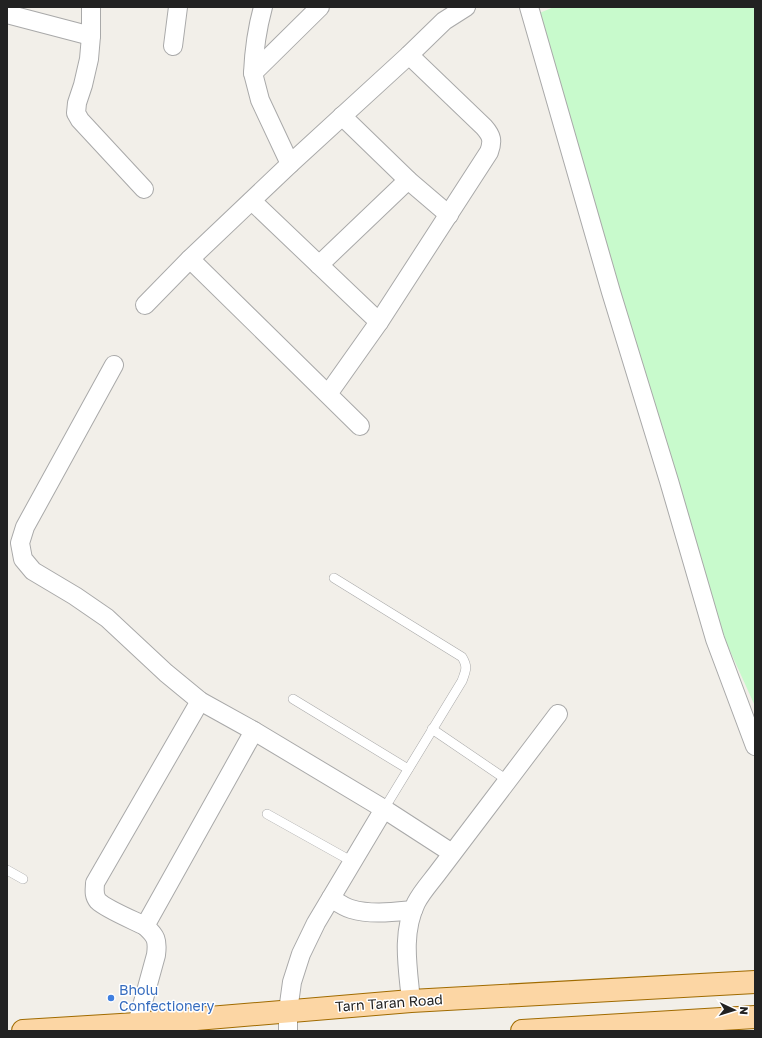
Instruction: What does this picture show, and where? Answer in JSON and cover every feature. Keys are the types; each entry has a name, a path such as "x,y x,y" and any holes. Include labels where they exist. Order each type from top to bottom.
{"main road":[{"name":"Tarn Taran Road","path":"23,1031 288,1021 410,1001 755,982"},
{"path":"522,1031 596,1029 755,1017"}],"street":[{"path":"91,7 89,59 77,103 76,113 80,120 144,189"},
{"path":"173,46 178,7"},
{"path":"263,7 259,20 254,50 253,73 260,100 290,164"},
{"path":"253,73 320,7"},
{"path":"145,305 190,259 290,164 444,21 466,7"},
{"path":"529,7 611,292 669,482 714,639 755,746"},
{"path":"7,14 91,36"},
{"path":"328,394 379,322 490,152 492,143 491,134 409,55"},
{"path":"342,116 408,180 449,215"},
{"path":"319,265 408,180"},
{"path":"252,201 379,322"},
{"path":"190,259 360,426"},
{"path":"114,365 25,527 20,543 23,559 32,571 75,596 107,618 166,673 200,701 254,731 384,809 452,854"},
{"path":"137,1027 158,943 154,934 145,926 104,905 97,900 94,892 96,883 200,701"},
{"path":"410,1001 406,942 408,926 417,902 558,714"},
{"path":"145,926 254,731"},
{"path":"288,1021 292,982 300,954 331,898 384,809"},
{"path":"331,898 349,908 362,911 379,912 413,910"}],"lane":[{"path":"334,578 462,657 466,663 466,671 462,681 384,809"},
{"path":"293,699 408,769"},
{"path":"432,729 508,780"},
{"path":"267,814 353,862"},
{"path":"7,870 23,879"}],"green space":[{"path":"554,7 755,7 755,706 716,620 525,19"}],"place":[{"name":"Bholu Confectionery","path":"111,998"}]}
